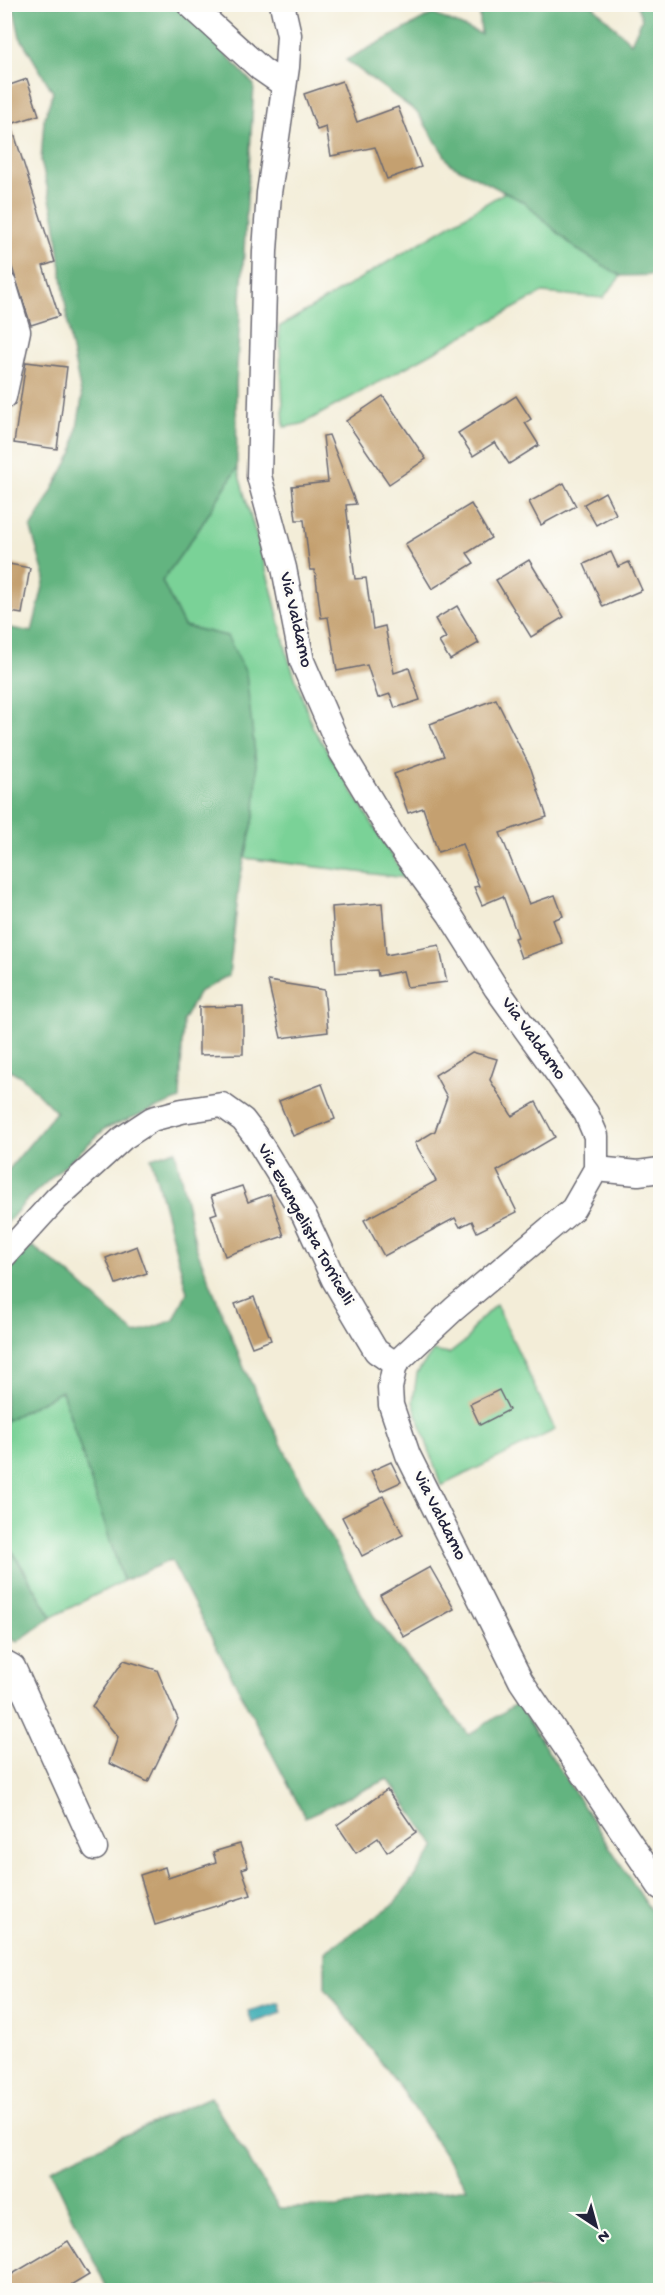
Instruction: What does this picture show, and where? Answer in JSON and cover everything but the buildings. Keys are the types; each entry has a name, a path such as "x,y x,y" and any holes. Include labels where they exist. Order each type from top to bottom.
{"street":[{"path":"189,4 261,69 284,85"},
{"name":"Via Valdarno","path":"282,4 289,35 269,193 265,251 259,476 284,568 302,661 341,751 393,837 450,915 496,988 586,1113 596,1136 596,1169 573,1209 454,1309 395,1364 390,1388 391,1405 408,1455 521,1681 660,1887"},
{"path":"4,284 18,331 4,397"},
{"name":"Via Evangelista Torricelli","path":"4,1256 56,1198 123,1138 152,1119 182,1111 222,1105 243,1120 256,1137 304,1215 334,1280 375,1351 395,1364"},
{"path":"596,1169 638,1173 660,1170"},
{"path":"4,1662 13,1667 95,1848"}],"green space":[{"path":"13,5 174,5 214,41 254,85 236,384 237,468 199,529 162,581 184,626 227,636 246,673 257,772 255,813 240,879 229,975 199,992 183,1021 180,1099 106,1128 28,1199 5,1225 5,1174 56,1112 22,1077 5,1067 5,627 32,632 45,578 31,529 73,452 82,398 70,341 55,220 41,161 44,120 53,92 20,37"},
{"path":"479,5 592,5 631,43 642,19 637,5 660,5 660,275 621,276 576,249 524,202 450,164 418,113 346,60 433,14 481,34"},
{"path":"505,192 524,202 576,249 621,276 603,298 542,293 302,424 284,427 279,327"},
{"path":"237,468 288,657 313,728 406,878 245,858 255,813 227,636 184,626 162,581 199,529"},
{"path":"175,1150 196,1247 244,1368 309,1500 374,1616 469,1735 517,1703 660,1925 660,2290 108,2290 50,2169 210,2097 279,2208 338,2207 467,2188 402,2090 325,1988 325,1952 394,1904 436,1847 388,1779 305,1817 171,1560 123,1581 62,1391 5,1421 5,1277 16,1260 32,1246 67,1272 135,1334 174,1320 187,1292 151,1158"},
{"path":"496,1304 555,1430 441,1486 413,1402 417,1373 433,1351 449,1354 467,1340 475,1325"},
{"path":"62,1391 123,1581 52,1617 5,1538 5,1421"},
{"path":"4,1538 52,1617 17,1642 5,1636"}],"water":[{"path":"279,2002 282,2013 252,2023 248,2011"}]}
